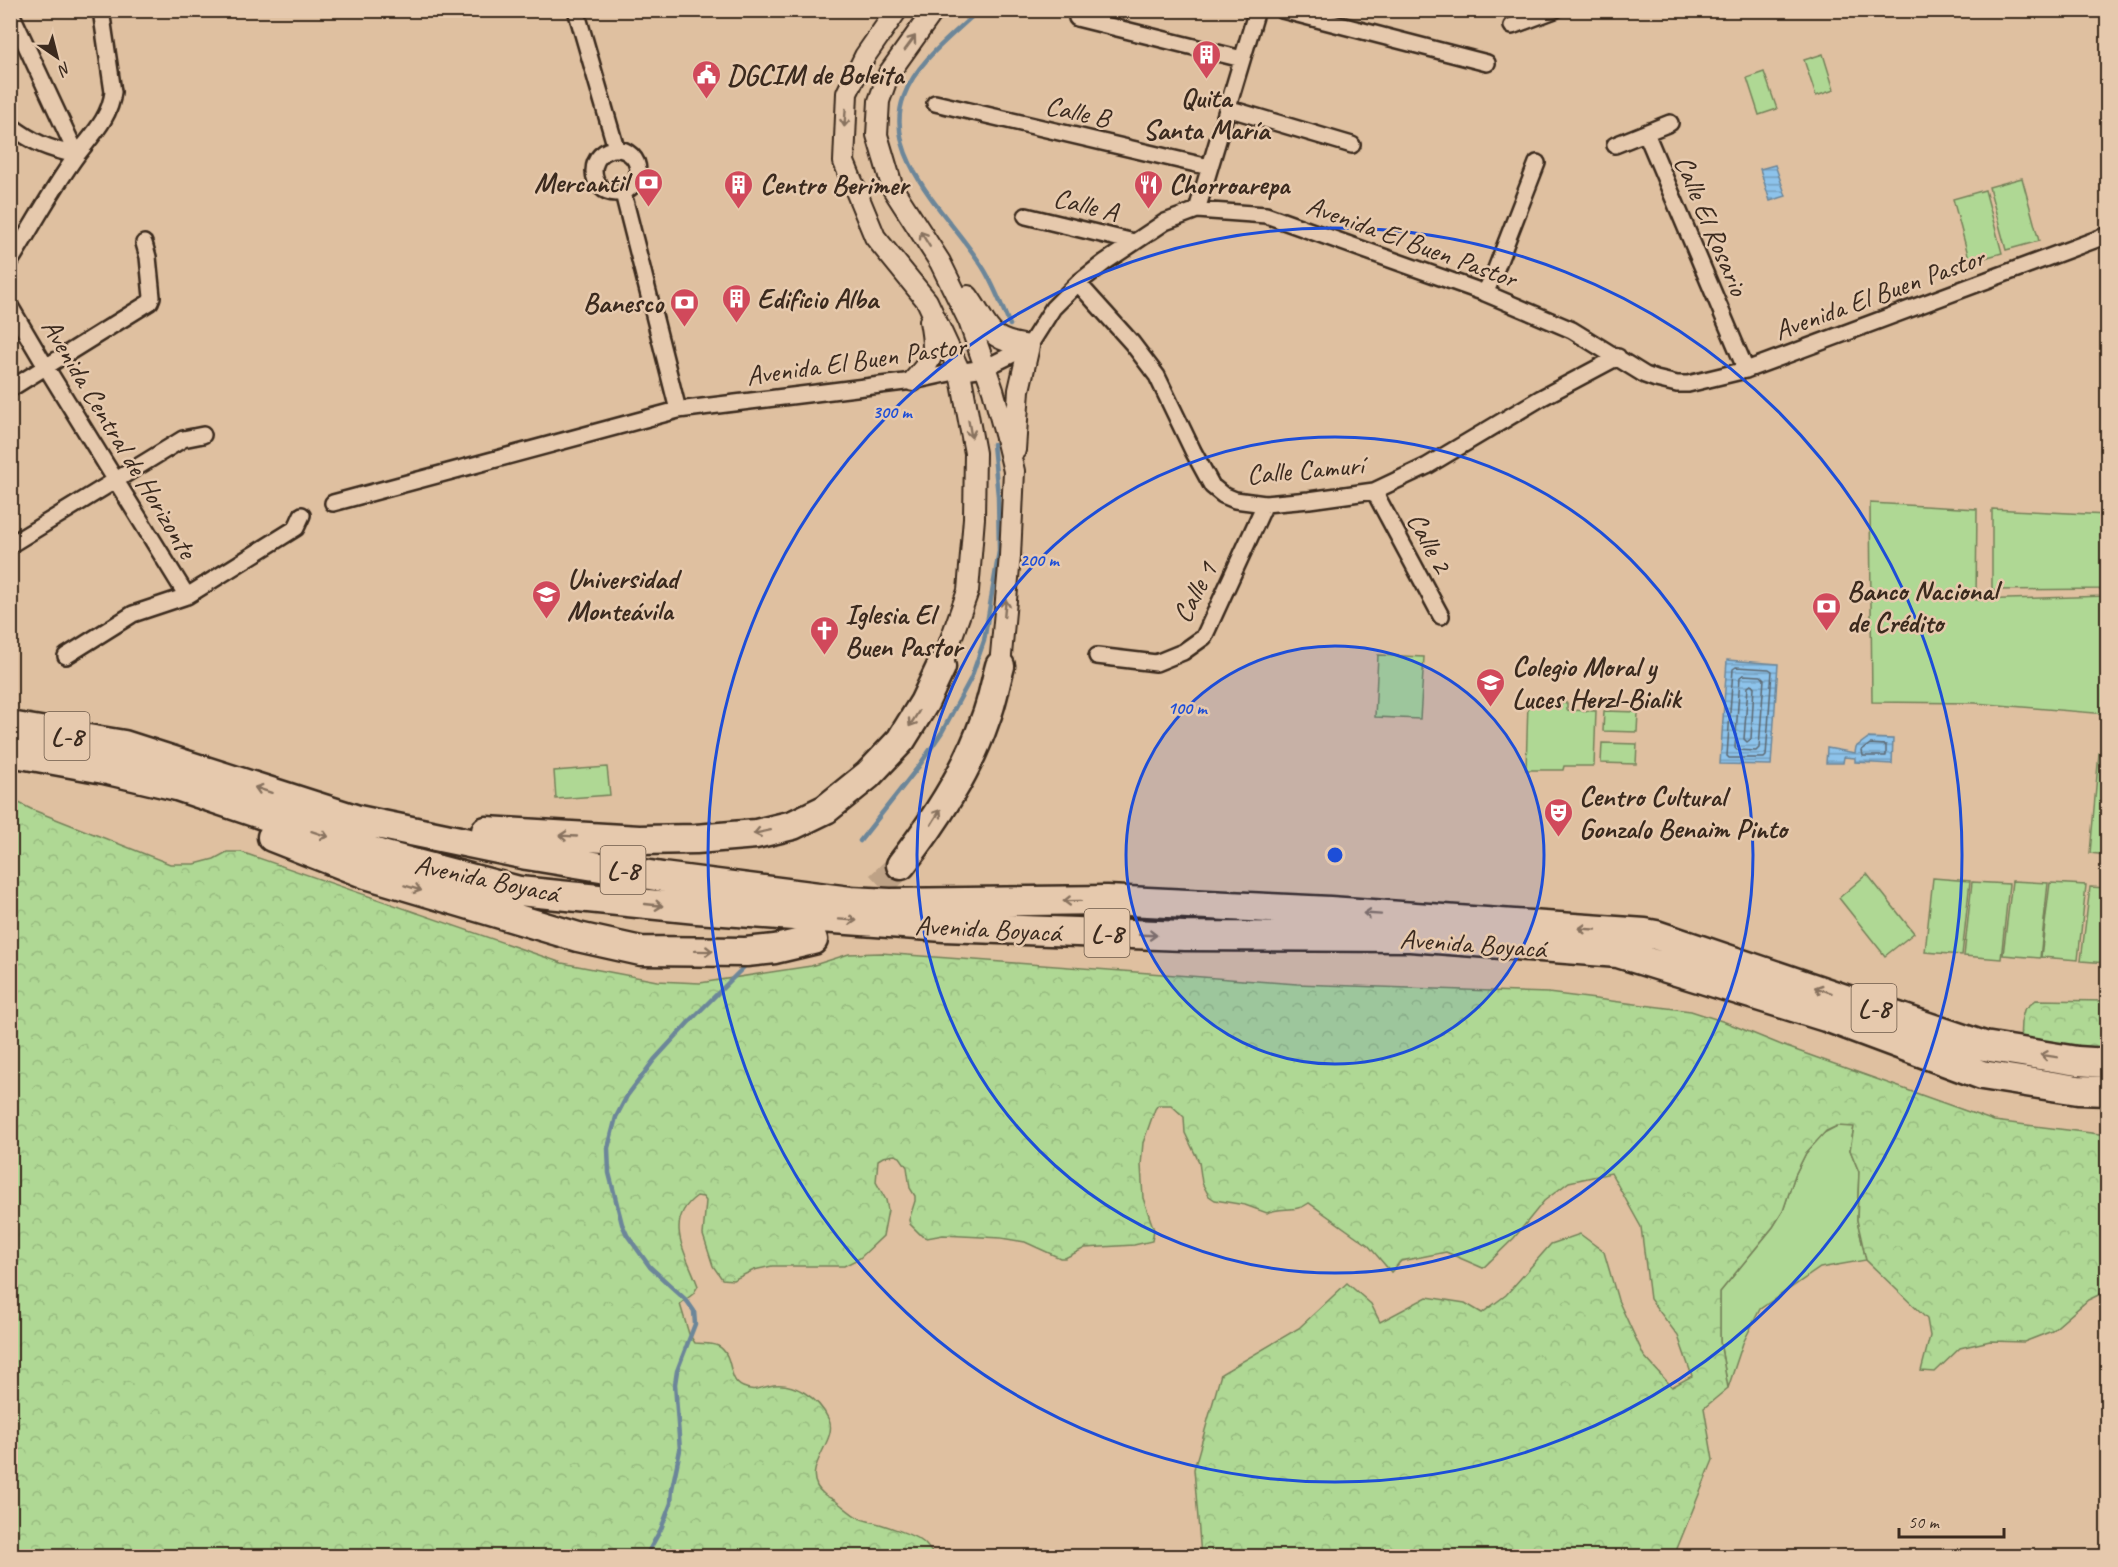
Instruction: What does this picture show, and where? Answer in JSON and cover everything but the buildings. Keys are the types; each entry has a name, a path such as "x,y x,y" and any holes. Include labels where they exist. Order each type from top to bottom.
{"highway":[{"path":"901,865 934,820 959,778 985,721 1000,666"},
{"path":"358,820 493,832 639,840 696,839 756,834 783,828 826,810 868,775 901,740 924,703 941,667"},
{"name":"Avenida Boyacá","path":"10,726 124,745 358,820 527,855 662,877 850,901 890,903 1119,901 1330,911 1645,933 1740,962 1984,1046 2078,1061 2108,1063"},
{"name":"Avenida Boyacá","path":"10,752 104,769 177,786 382,855 519,891 697,909 944,927 1185,936 1410,937 1618,953 1826,1017 1982,1075 2078,1090 2108,1091"},
{"path":"104,769 170,798 366,873 578,937 641,951 746,952 775,949 813,940"}],"street":[{"path":"10,10 77,155"},
{"path":"10,262 111,105 113,92 101,10"},
{"path":"576,10 616,148"},
{"path":"897,10 865,56 846,93 844,162 875,237 927,301 960,372 975,453 974,518 968,591 941,667"},
{"path":"934,10 889,73 879,101 877,135 893,189 940,262 969,321 1002,423 1014,471"},
{"path":"1197,210 1257,10"},
{"path":"1282,10 1487,63"},
{"path":"1512,26 1555,10"},
{"path":"1077,18 1242,59"},
{"name":"Calle B","path":"935,103 1209,167"},
{"path":"1227,108 1352,145"},
{"name":"Calle El Rosario","path":"1615,145 1670,123"},
{"path":"10,125 32,142 77,155"},
{"name":"Calle El Rosario","path":"1646,133 1746,370"},
{"path":"616,148 629,152 634,157 639,171 634,184 623,193 603,189 595,179 597,159 602,153 616,148"},
{"path":"1485,293 1537,163"},
{"path":"623,193 678,410"},
{"name":"Avenida El Buen Pastor","path":"333,503 678,410 913,381 985,368 1029,346 1053,308 1078,283 1165,222 1197,210 1266,215 1485,293 1572,330 1645,375 1677,384 1688,384 1746,370 2107,238"},
{"name":"Calle A","path":"1026,216 1134,242"},
{"path":"10,389 150,303 152,297 148,257 144,243"},
{"path":"940,262 969,297 994,335 1009,343 1029,346 1020,390 1010,556 1000,666"},
{"name":"Calle Camurí","path":"1078,283 1132,344 1156,376 1212,486 1223,495 1235,500 1265,504 1374,491 1427,466 1541,398 1618,357"},
{"path":"913,381 930,361 933,352 934,343 927,301"},
{"name":"Avenida Central de Horizonte","path":"10,306 186,596"},
{"path":"10,545 183,439 203,435"},
{"name":"Calle 2","path":"1374,491 1441,616"},
{"name":"Calle 1","path":"1097,656 1156,663 1184,652 1204,637 1265,504"},
{"path":"66,656 133,614 186,596 296,528 302,515"}],"green space":[{"path":"1823,54 1834,90 1816,96 1804,60"},
{"path":"1764,72 1777,109 1759,115 1747,78"},
{"path":"2022,178 2039,241 2006,250 1989,187"},
{"path":"1985,190 2002,253 1970,262 1953,199"},
{"path":"1870,503 1977,509 1976,600 2107,596 2107,714 1975,703 1872,702"},
{"path":"1992,509 2107,515 2107,589 1992,590"},
{"path":"1378,655 1424,657 1420,719 1375,717"},
{"path":"1528,702 1567,703 1567,710 1596,711 1594,766 1564,766 1563,770 1526,770"},
{"path":"1604,711 1638,712 1637,732 1603,731"},
{"path":"1602,743 1637,744 1636,764 1601,763"},
{"path":"2099,753 2107,754 2107,855 2090,853"},
{"path":"607,767 610,795 556,799 554,771"},
{"path":"11,799 33,810 170,864 195,864 214,859 227,852 241,852 562,963 657,981 700,983 811,966 849,954 881,953 1297,984 1548,993 1691,1011 1994,1121 2107,1135 2107,1291 2088,1300 2052,1331 2024,1342 1990,1341 1960,1348 1935,1372 1921,1371 1930,1336 1927,1319 1866,1260 1857,1220 1859,1172 1850,1150 1854,1127 1837,1126 1826,1131 1806,1153 1795,1175 1783,1211 1773,1227 1720,1292 1720,1342 1728,1388 1704,1408 1713,1460 1674,1556 1201,1556 1194,1469 1221,1374 1299,1328 1347,1283 1371,1304 1380,1322 1427,1297 1465,1303 1482,1313 1506,1295 1551,1244 1580,1234 1604,1252 1618,1300 1644,1356 1672,1387 1692,1376 1678,1336 1650,1299 1641,1227 1611,1173 1569,1182 1544,1201 1514,1238 1483,1268 1446,1252 1401,1261 1391,1272 1368,1245 1309,1203 1299,1208 1267,1213 1245,1205 1215,1200 1209,1196 1202,1183 1199,1162 1185,1133 1184,1117 1171,1105 1158,1105 1143,1143 1141,1165 1143,1198 1154,1230 1152,1241 1134,1245 1085,1248 1065,1258 1060,1258 1025,1242 1001,1238 943,1235 927,1238 910,1224 915,1196 910,1188 907,1167 900,1157 895,1155 878,1160 876,1182 886,1200 888,1210 883,1236 860,1258 844,1266 772,1266 754,1270 733,1280 722,1279 713,1266 703,1235 706,1201 703,1197 697,1196 681,1216 680,1239 698,1286 693,1294 680,1304 689,1334 695,1343 715,1345 723,1350 727,1355 734,1379 743,1387 753,1389 787,1386 796,1388 812,1398 825,1412 830,1429 816,1467 814,1477 817,1486 825,1495 860,1518 918,1539 935,1556 11,1556"},
{"path":"1867,874 1914,933 1885,956 1839,898"},
{"path":"1933,878 1970,881 1962,955 1925,952"},
{"path":"2012,881 2048,883 2040,958 2003,955"},
{"path":"1972,882 2009,884 2001,959 1964,956"},
{"path":"2050,883 2086,885 2078,960 2041,957"},
{"path":"2090,887 2107,888 2107,963 2081,961"},
{"path":"2036,1000 2107,1001 2107,1072 2020,1041 2024,1010"},
{"path":"1837,1126 1854,1126 1850,1150 1859,1172 1857,1220 1866,1260 1820,1268 1760,1309 1743,1343 1728,1388 1720,1342 1720,1292 1773,1227 1783,1211 1795,1175 1806,1153 1822,1134"}],"water":[{"path":"1775,165 1786,196 1770,201 1760,169"},
{"path":"1727,660 1778,664 1771,765 1720,764"},
{"path":"1868,738 1893,739 1892,764 1855,762 1855,758 1844,757 1843,763 1826,763 1827,748 1855,753 1856,747"}],"waterway":[{"path":"979,10 937,49 918,71 904,96 899,120 902,143 911,166 940,211 985,271 1010,325"},
{"path":"860,841 919,766 942,732 971,678 984,641 999,551 998,496 993,444"},
{"path":"646,1556 661,1529 671,1503 680,1450 675,1384 677,1371 695,1324 694,1311 687,1301 650,1267 627,1235 609,1173 608,1148 616,1117 627,1096 654,1060 745,966"}],"tunnel":[{"path":"849,914 901,865"}],"place":[{"name":"Quita Santa María","path":"1206,80"},
{"name":"DGCIM de Boleita","path":"706,100"},
{"name":"Mercantil","path":"649,208"},
{"name":"Centro Berimer","path":"739,210"},
{"name":"Chorroarepa","path":"1148,210"},
{"name":"Edificio Alba","path":"736,324"},
{"name":"Banesco","path":"684,328"},
{"name":"Universidad Monteávila","path":"546,620"},
{"name":"Banco Nacional de Crédito","path":"1826,632"},
{"name":"Iglesia El Buen Pastor","path":"824,656"},
{"name":"Colegio Moral y Luces Herzl-Bialik","path":"1491,708"},
{"name":"Centro Cultural Gonzalo Benaim Pinto","path":"1558,838"}]}
